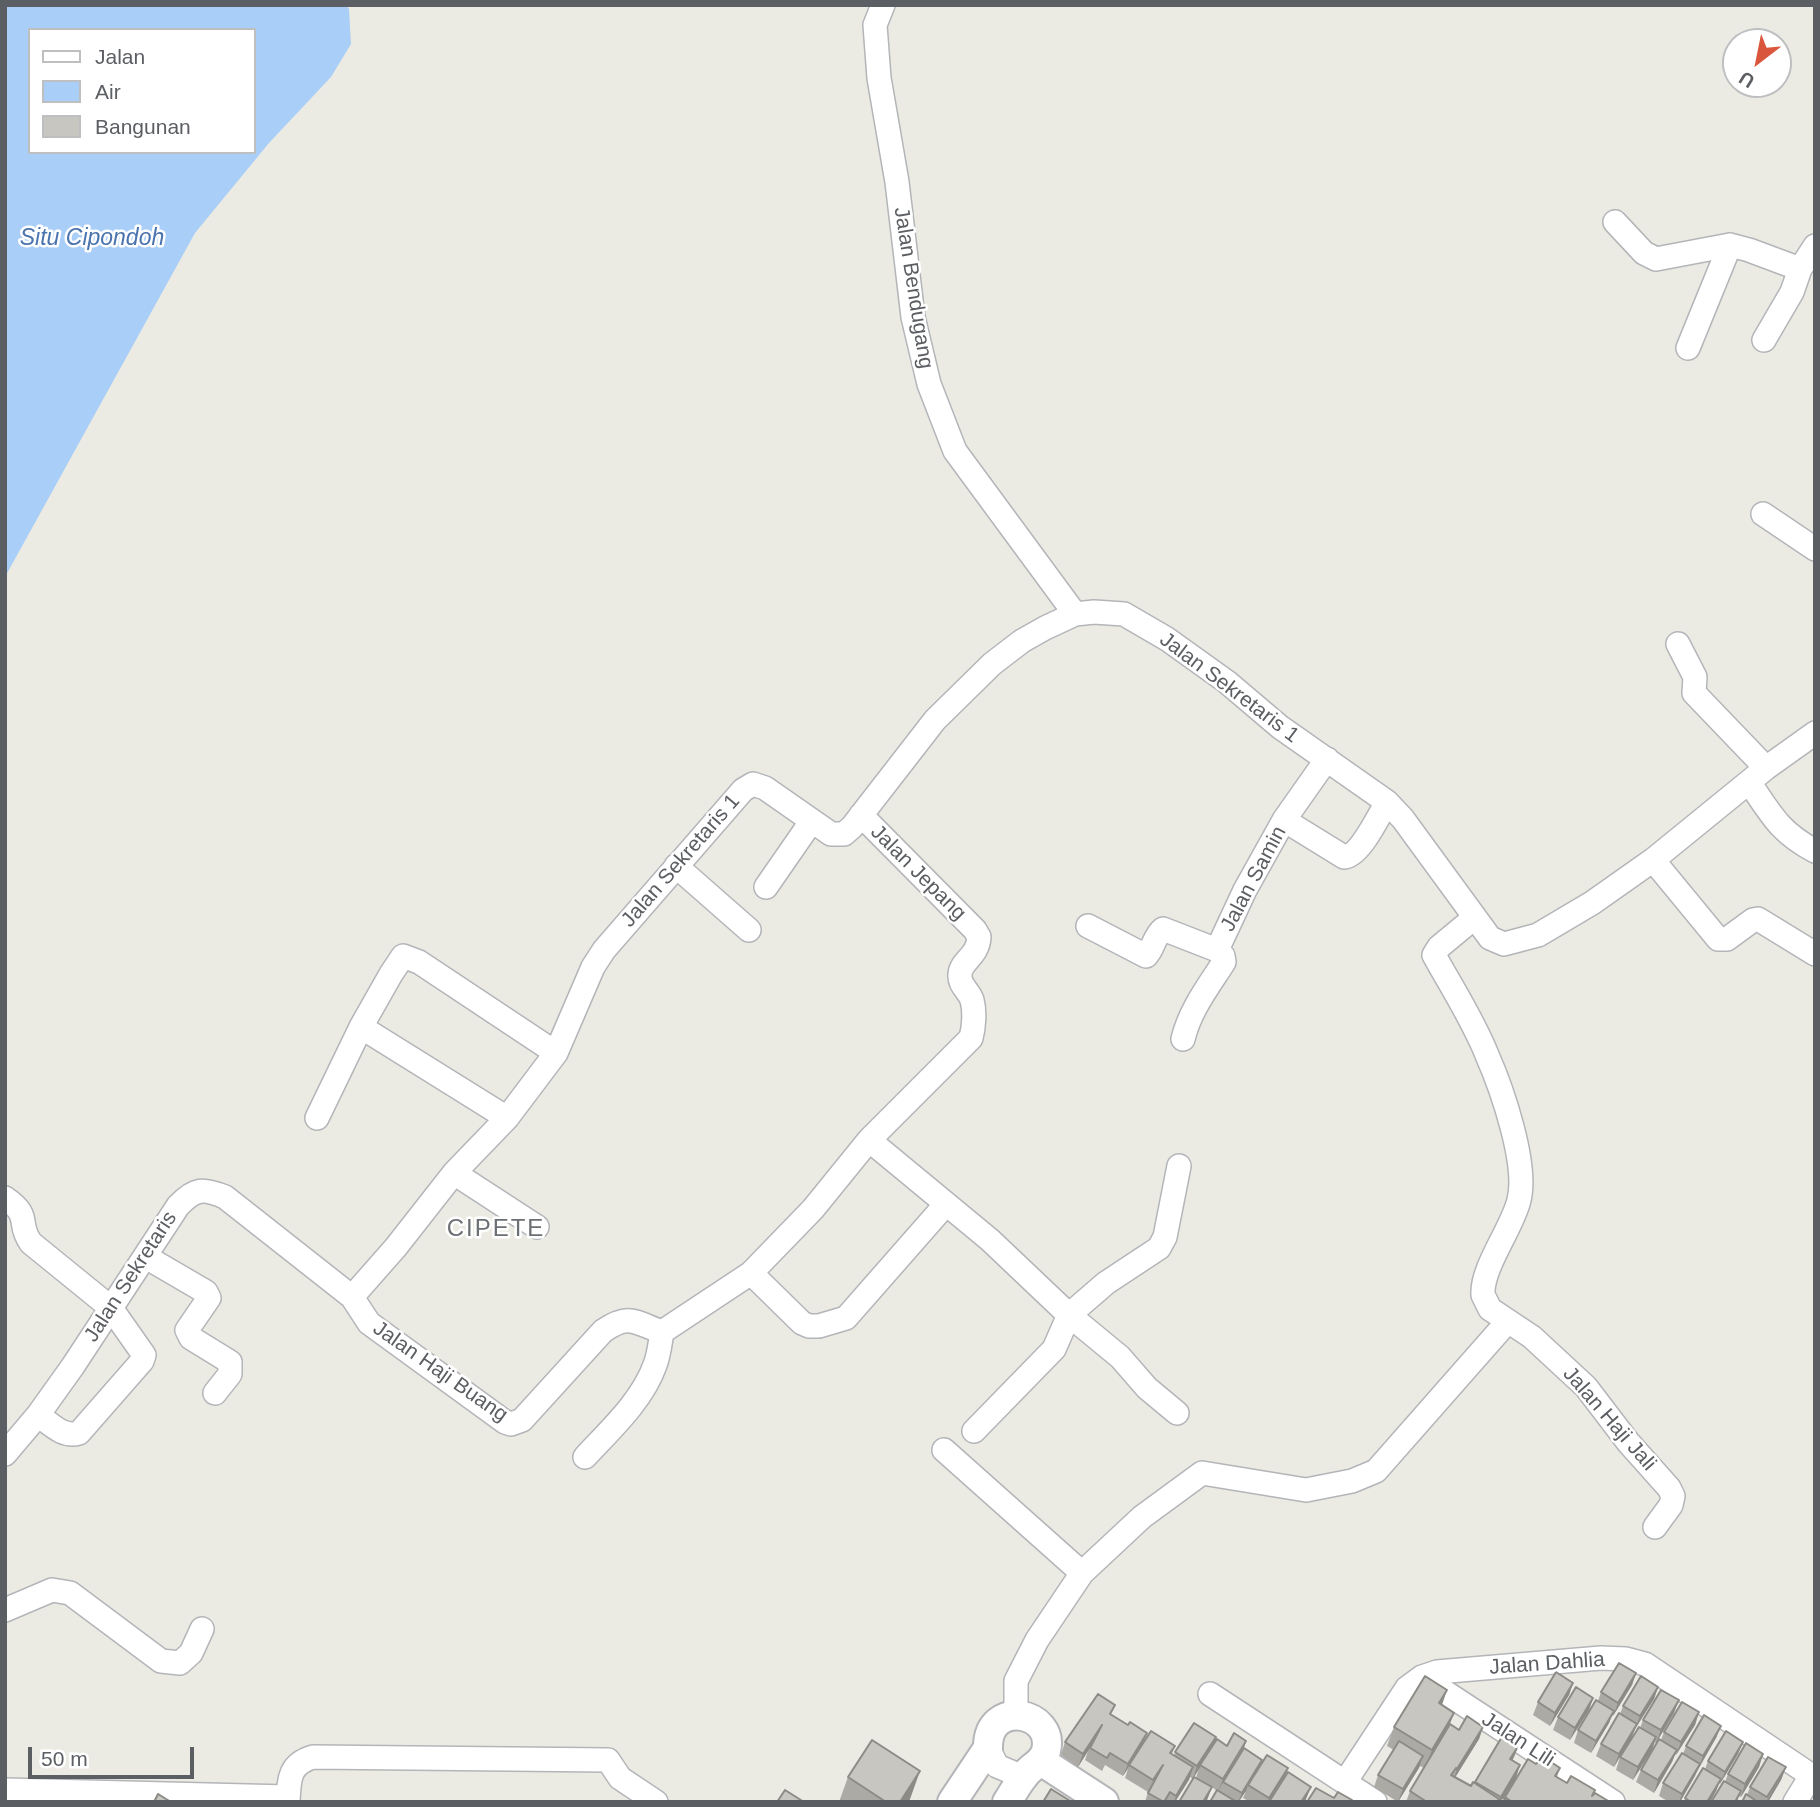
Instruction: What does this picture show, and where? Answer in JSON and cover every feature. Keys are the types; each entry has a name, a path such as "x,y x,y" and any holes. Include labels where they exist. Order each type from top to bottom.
{"street":[{"name":"Jalan Bendugang","path":"883,5 875,25 879,78 897,182 913,317 929,384 956,452 1075,614"},
{"path":"1615,222 1644,253 1657,259 1730,245 1800,270"},
{"path":"1688,348 1730,245"},
{"path":"1764,340 1815,246"},
{"path":"1763,514 1815,549"},
{"name":"Jalan Sekretaris 1","path":"352,1297 396,1247 454,1173 507,1118 556,1054 593,967 604,950 743,790 753,784 765,788 811,822 837,835 852,827 935,720 992,664 1022,641 1075,614 1124,614 1167,639 1217,675 1280,727 1387,802 1403,819 1489,938 1497,943 1504,944 1538,935 1592,904 1653,860 1758,775 1815,733"},
{"path":"1678,644 1695,677 1694,692 1758,775 1777,823 1790,837 1815,851"},
{"name":"Jalan Samin","path":"1183,1039 1198,1001 1224,962 1223,956 1217,950 1245,890 1284,820 1326,759"},
{"path":"1284,820 1344,857 1349,857 1358,850 1387,802"},
{"name":"Jalan Jepang","path":"861,816 979,937 975,953 962,967 960,974 960,981 972,999 974,1027 971,1038 869,1140"},
{"path":"766,887 811,822"},
{"path":"1653,860 1718,939 1727,939 1758,919 1815,954"},
{"path":"676,866 748,930"},
{"name":"Jalan Haji Jali","path":"1474,918 1439,947 1434,955 1487,1054 1511,1127 1520,1165 1519,1199 1482,1290 1485,1301 1490,1309 1532,1337 1586,1387 1628,1442 1669,1488 1673,1496 1671,1505 1655,1527"},
{"path":"1088,926 1146,956 1163,929 1217,950"},
{"path":"317,1118 361,1027 403,957 419,962 556,1054"},
{"path":"361,1027 507,1118"},
{"path":"585,1457 639,1395 656,1363 662,1332 751,1273 813,1209 869,1140 990,1240 1069,1315 1120,1357 1147,1388 1177,1413"},
{"path":"974,1431 1054,1349 1069,1315 1107,1283 1159,1248 1165,1237 1179,1166"},
{"path":"454,1173 537,1227"},
{"name":"Jalan Sekretaris","path":"5,1454 38,1415 178,1206 190,1194 213,1192 225,1197 352,1297"},
{"path":"5,1198 21,1210 31,1243 111,1308 143,1351 142,1361 79,1433 68,1435 38,1415"},
{"path":"751,1273 802,1323 819,1326 846,1318 946,1204"},
{"path":"146,1257 205,1292 209,1298 187,1331 191,1338 230,1362 230,1374 215,1393"},
{"name":"Jalan Haji Buang","path":"352,1297 369,1323 511,1424 522,1420 603,1331 618,1321 628,1320 662,1332"},
{"path":"1016,1715 1016,1681 1037,1640 1082,1573 1142,1517 1202,1473 1306,1490 1352,1481 1376,1471 1508,1321"},
{"path":"944,1450 1082,1573"},
{"path":"5,1610 52,1590 70,1593 161,1661 180,1663 191,1653 202,1629"},
{"name":"Jalan Dahlia","path":"1422,1677 1437,1672 1601,1658 1626,1659 1645,1664 1813,1777"},
{"path":"1345,1782 1407,1688 1422,1677"},
{"name":"Jalan Lili","path":"1422,1677 1613,1802"},
{"path":"1210,1694 1375,1802"},
{"path":"952,1802 988,1748 990,1732 994,1725 1000,1719 1016,1715 1031,1718 1042,1728 1047,1743 1034,1767 1007,1802"},
{"path":"988,1748 997,1766 1016,1774 1034,1767 1104,1802"},
{"path":"5,1790 155,1797 288,1799 289,1779 294,1769 301,1760 313,1757 608,1760 620,1778 656,1802"},
{"path":"1795,1802 1813,1777"}],"water":[{"name":"Situ Cipondoh","path":"5,5 346,5 349,9 351,44 331,77 269,143 195,233 5,577"}],"building":[{"path":"1619,1663 1636,1673 1618,1703 1601,1692"},
{"path":"1556,1672 1573,1683 1555,1713 1538,1702"},
{"path":"1425,1676 1447,1690 1439,1703 1454,1713 1432,1750 1394,1727"},
{"path":"1641,1676 1658,1687 1640,1716 1623,1706"},
{"path":"1576,1687 1593,1698 1575,1728 1558,1717"},
{"path":"1661,1690 1679,1700 1661,1730 1643,1720"},
{"path":"1098,1694 1115,1705 1110,1714 1147,1733 1128,1764 1110,1753 1107,1758 1090,1748 1102,1725 1083,1754 1065,1742"},
{"path":"1596,1700 1614,1711 1596,1741 1578,1730"},
{"path":"1682,1702 1699,1712 1681,1742 1664,1732"},
{"path":"1619,1713 1637,1724 1619,1754 1601,1744"},
{"path":"1704,1715 1721,1726 1703,1756 1686,1746"},
{"path":"1467,1716 1483,1727 1451,1775 1471,1786 1473,1782 1499,1799 1497,1802 1427,1802 1410,1791 1450,1724 1459,1730"},
{"path":"1194,1723 1216,1737 1197,1766 1175,1752"},
{"path":"1639,1727 1656,1737 1638,1767 1620,1757"},
{"path":"1151,1731 1175,1746 1170,1753 1193,1767 1176,1796 1170,1792 1164,1802 1148,1793 1163,1765 1153,1780 1129,1765"},
{"path":"1726,1731 1743,1742 1725,1772 1708,1761"},
{"path":"1234,1733 1246,1741 1223,1779 1200,1765 1217,1739 1227,1746"},
{"path":"1503,1735 1519,1745 1510,1759 1520,1765 1501,1797 1475,1782"},
{"path":"1659,1739 1677,1750 1658,1780 1641,1770"},
{"path":"872,1740 920,1771 900,1802 886,1802 848,1777"},
{"path":"1399,1741 1423,1756 1403,1789 1378,1775"},
{"path":"1746,1743 1763,1754 1745,1784 1728,1774"},
{"path":"1244,1748 1262,1760 1242,1793 1223,1782"},
{"path":"1682,1753 1700,1764 1682,1794 1663,1783"},
{"path":"1267,1755 1288,1768 1269,1798 1248,1785"},
{"path":"1542,1756 1560,1768 1555,1776 1567,1783 1571,1776 1595,1790 1592,1796 1595,1793 1610,1802 1512,1802 1505,1797 1528,1759 1536,1764"},
{"path":"1768,1757 1786,1767 1767,1797 1750,1787"},
{"path":"1703,1768 1721,1779 1707,1802 1691,1802 1685,1798"},
{"path":"1288,1772 1311,1787 1301,1802 1269,1802"},
{"path":"1194,1777 1212,1787 1203,1802 1179,1802"},
{"path":"1724,1781 1741,1791 1735,1802 1711,1802"},
{"path":"1316,1788 1334,1798 1338,1792 1352,1800 1307,1802"},
{"path":"1051,1789 1072,1802 1043,1802"},
{"path":"785,1790 804,1802 777,1802"},
{"path":"1217,1790 1235,1801 1210,1802"},
{"path":"158,1794 171,1802 154,1802"},
{"path":"1746,1794 1758,1802 1742,1802"}],"district":[{"name":"CIPETE","path":"496,1229"}]}
